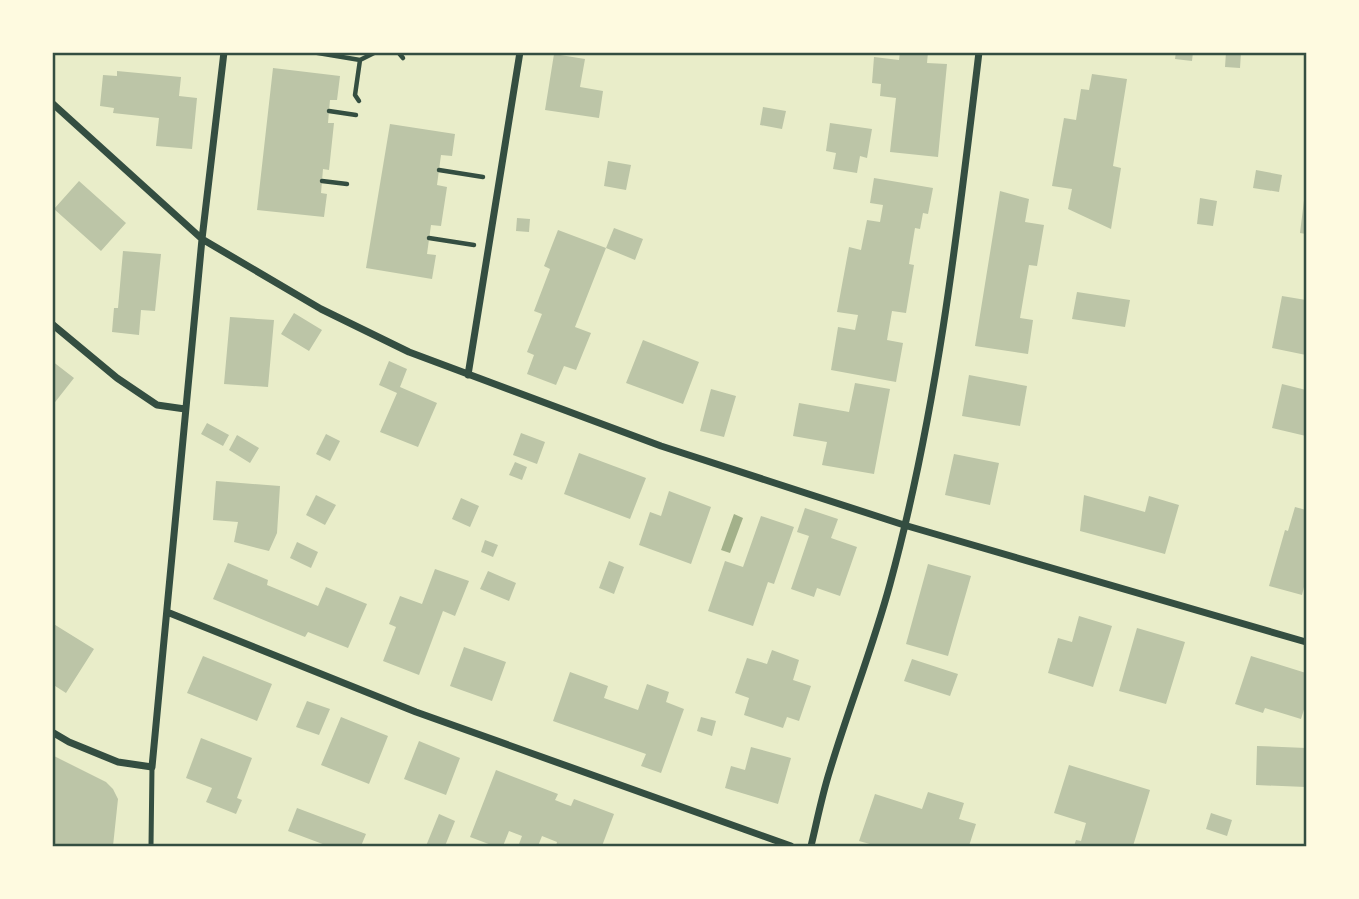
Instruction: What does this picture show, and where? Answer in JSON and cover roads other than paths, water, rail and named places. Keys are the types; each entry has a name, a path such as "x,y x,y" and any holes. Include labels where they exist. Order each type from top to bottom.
{"street":[{"path":"52,732 118,762 152,767 202,239 224,52"},
{"path":"468,374 520,52"},
{"path":"811,846 829,771 891,583 904,525 930,401 953,264 979,52"},
{"path":"52,103 202,239 333,314 409,352 671,449 904,525 1307,642"},
{"path":"52,324 117,378 157,405 185,409"},
{"path":"167,612 416,712 791,846"}],"lane":[{"path":"151,846 152,767"}]}
